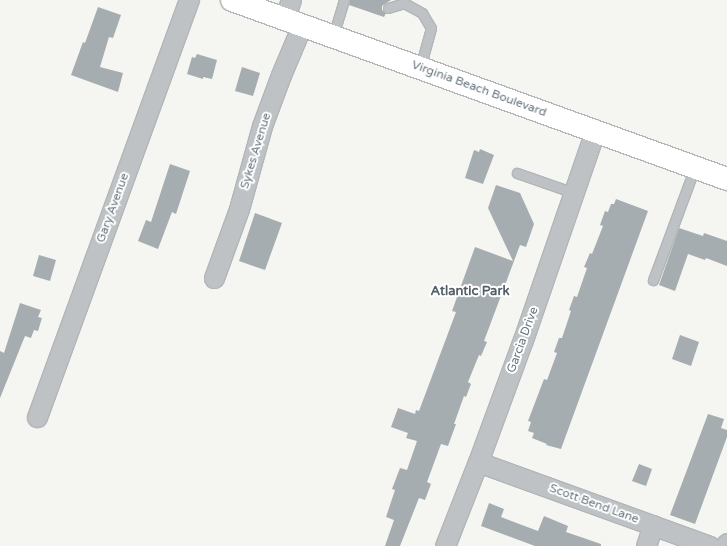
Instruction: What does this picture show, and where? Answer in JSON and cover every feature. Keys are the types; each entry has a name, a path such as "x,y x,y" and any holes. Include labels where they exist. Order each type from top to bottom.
{"main road":[{"name":"Virginia Beach Boulevard","path":"232,0 292,15 333,36 727,179"}],"street":[{"name":"Gary Avenue","path":"36,417 189,0"},
{"name":"Sykes Avenue","path":"214,278 239,209 262,126 280,75 292,15"},
{"name":"Garcia Drive","path":"445,546 478,462 595,131"},
{"name":"Scott Bend Lane","path":"478,462 710,546"},
{"path":"646,546 653,525"}],"lane":[{"path":"333,36 344,0"},
{"path":"388,8 403,2 422,13 430,28 420,68"},
{"path":"653,280 695,167"},
{"path":"517,172 574,193"}],"building":[{"path":"350,0 391,0 382,6 382,10 386,13 384,17 349,5"},
{"path":"98,7 121,15 113,38 109,37 100,67 123,73 118,92 71,75 83,42 85,43"},
{"path":"197,54 217,60 212,79 203,77 203,79 187,74 192,57 195,58"},
{"path":"242,67 260,73 253,96 235,91"},
{"path":"480,149 494,155 483,184 465,178 474,150 479,152"},
{"path":"170,164 190,171 176,214 172,212 158,249 138,241 146,220 151,222"},
{"path":"496,185 520,193 534,224 526,247 520,245 484,341 487,342 481,356 479,355 468,382 471,384 466,397 464,396 448,446 441,444 427,482 431,484 425,500 419,498 400,546 385,546 394,520 386,517 395,490 392,489 400,468 407,470 417,441 406,438 408,433 391,427 398,408 415,414 416,410 419,411 456,312 452,311 475,247 513,261 488,208"},
{"path":"616,199 648,211 561,449 546,445 547,444 532,438 534,433 528,431 531,422 528,421 544,379 547,380 557,353 554,352 559,338 562,338 571,311 569,310 574,296 577,297 587,268 584,267 590,253 592,254 603,226 600,225 605,211 608,212 611,204 614,204"},
{"path":"255,213 282,223 265,270 239,261"},
{"path":"679,228 703,236 704,233 727,241 727,266 706,258 705,260 688,254 675,291 659,285"},
{"path":"39,255 56,260 50,281 33,276"},
{"path":"20,303 41,310 38,317 42,318 38,331 34,330 31,338 25,336 0,398 0,351 4,353"},
{"path":"680,335 699,342 691,366 672,359"},
{"path":"708,414 724,419 721,428 727,430 727,437 695,524 670,515"},
{"path":"639,464 652,469 646,486 632,481"},
{"path":"489,503 504,509 501,517 538,531 544,516 568,526 566,532 601,544 601,546 535,546 481,526"}],"district":[{"name":"Atlantic Park","path":"470,291"}]}
